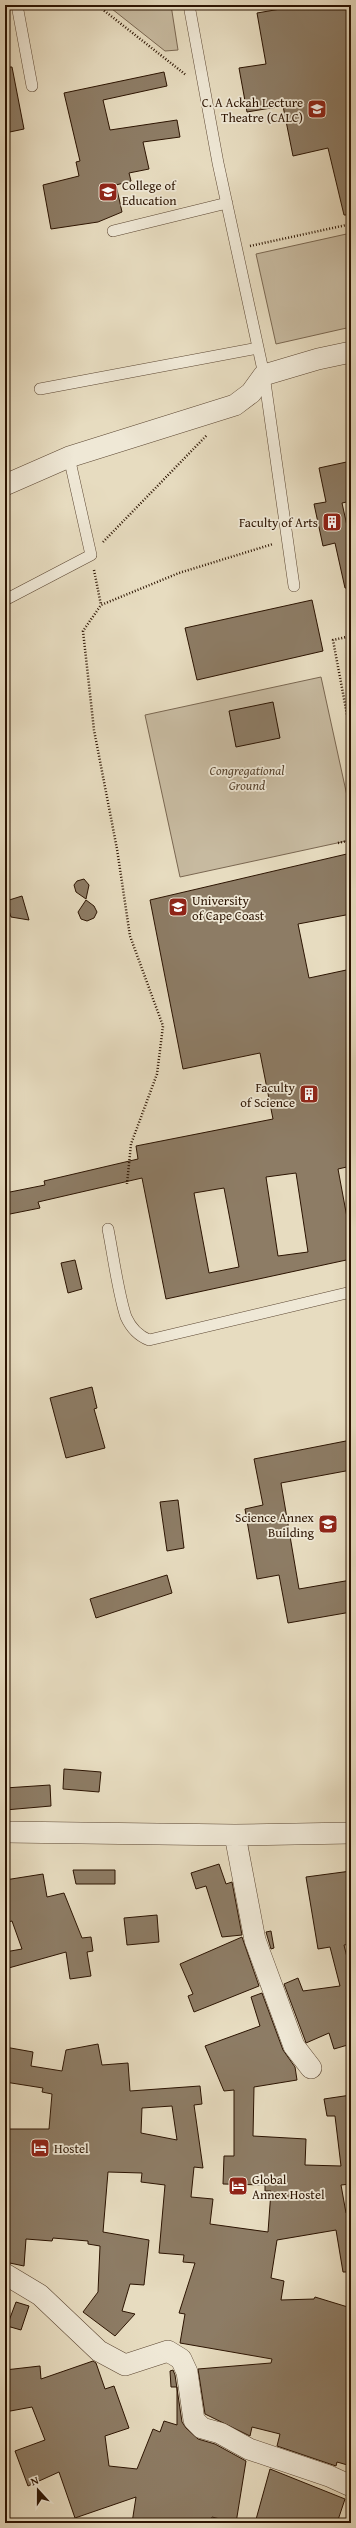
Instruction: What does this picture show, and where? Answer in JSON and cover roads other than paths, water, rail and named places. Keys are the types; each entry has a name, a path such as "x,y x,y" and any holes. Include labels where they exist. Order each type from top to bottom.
{"street":[{"path":"5,485 69,457 235,406 251,393 264,375 318,359 351,352"},
{"path":"5,1832 234,1835 351,1832"},
{"path":"234,1835 256,1940 294,2046 311,2068"},
{"path":"5,2274 40,2295 99,2351 125,2365 168,2351 181,2359 187,2372 194,2420 202,2428 220,2433 249,2449 329,2476 351,2486"}],"lane":[{"path":"17,5 32,86"},
{"path":"189,5 227,203 264,375 294,586"},
{"path":"113,231 227,203"},
{"path":"40,389 258,348"},
{"path":"5,600 91,555 69,457"},
{"path":"108,1228 126,1317 134,1330 142,1337 150,1340 351,1292"}],"place":[{"name":"C. A Ackah Lecture Theatre (CALC)","path":"317,109"},
{"name":"College of Education","path":"108,192"},
{"name":"Faculty of Arts","path":"332,522"},
{"name":"University of Cape Coast","path":"178,907"},
{"name":"Faculty of Science","path":"309,1094"},
{"name":"Science Annex Building","path":"328,1524"},
{"name":"Hostel","path":"40,2148"},
{"name":"Global Annex Hostel","path":"238,2186"}],"park label":[{"name":"Congregational Ground","path":"247,778"}]}
